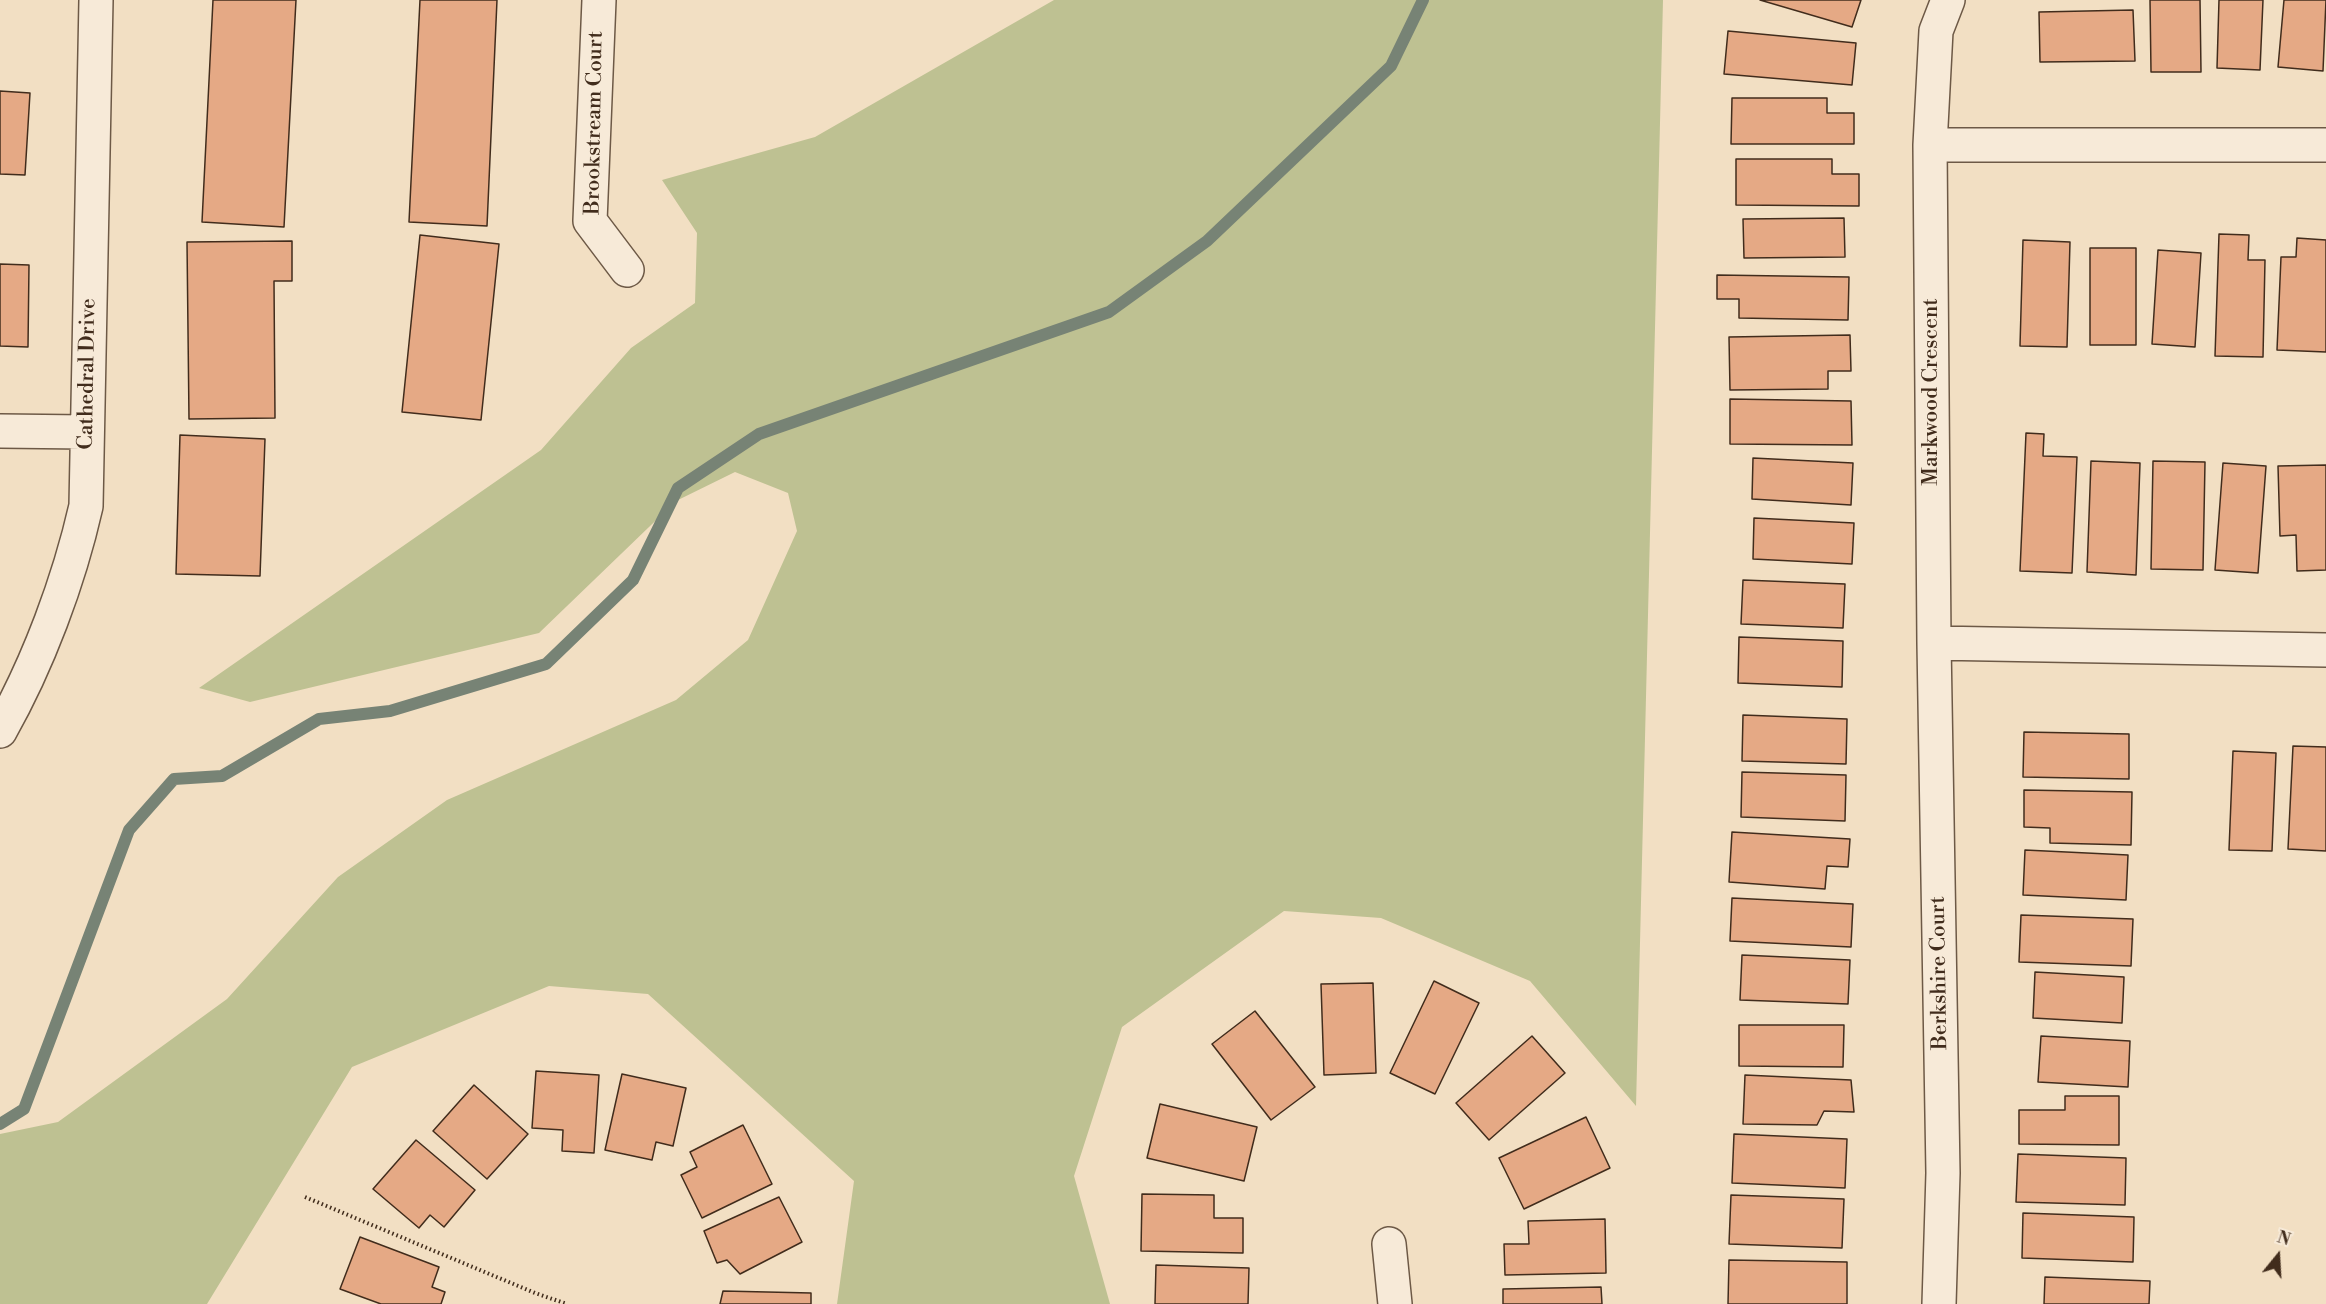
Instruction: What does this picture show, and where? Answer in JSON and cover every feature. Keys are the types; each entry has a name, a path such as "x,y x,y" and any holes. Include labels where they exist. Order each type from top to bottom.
{"street":[{"path":"91,0 96,0"},
{"name":"Cathedral Drive","path":"0,731 19,698 75,556 86,506 96,0"},
{"name":"Brookstream Court","path":"599,0 590,221 627,270"},
{"name":"Markwood Crescent","path":"1934,643 1930,145 1936,31 1948,0"},
{"path":"1930,145 2326,145"},
{"path":"0,431 86,432"},
{"path":"1934,643 2326,650"},
{"name":"Berkshire Court","path":"1934,643 1943,1173 1939,1304"},
{"path":"1389,1244 1395,1304"}],"path":[{"path":"305,1197 567,1304"}],"green space":[{"path":"1054,0 1663,0 1636,1106 1530,981 1381,918 1284,911 1122,1027 1074,1176 1110,1304 837,1304 854,1181 648,994 549,986 352,1067 207,1304 0,1304 0,1134 58,1122 227,999 338,877 447,800 676,700 748,640 797,531 788,493 735,472 676,501 539,633 250,702 199,688 541,450 631,348 695,303 697,233 662,180 815,137"}],"building":[{"path":"213,0 296,0 284,227 202,222"},
{"path":"420,0 497,0 487,226 409,222"},
{"path":"1760,0 1861,0 1852,27"},
{"path":"2150,0 2200,0 2201,72 2151,72"},
{"path":"2219,0 2263,0 2260,70 2217,68"},
{"path":"2284,0 2326,0 2323,71 2278,67"},
{"path":"2133,10 2135,61 2040,62 2039,12"},
{"path":"1728,31 1856,43 1852,85 1724,74"},
{"path":"0,91 30,93 25,175 0,174"},
{"path":"1732,98 1827,98 1827,113 1854,113 1854,144 1731,144"},
{"path":"1736,159 1832,159 1832,174 1859,174 1859,206 1736,205"},
{"path":"1844,218 1845,257 1744,258 1743,219"},
{"path":"2219,234 2249,235 2248,260 2265,260 2263,357 2215,356"},
{"path":"420,235 499,244 481,420 402,412"},
{"path":"2297,238 2326,240 2326,352 2277,350 2281,257 2296,257"},
{"path":"2023,240 2070,242 2067,347 2020,346"},
{"path":"292,241 292,281 274,281 275,418 189,419 187,242"},
{"path":"2090,248 2136,248 2136,345 2090,345"},
{"path":"2158,250 2201,253 2195,347 2152,344"},
{"path":"0,264 29,265 28,347 0,346"},
{"path":"1717,275 1849,277 1848,320 1739,318 1739,299 1717,299"},
{"path":"1850,335 1851,371 1828,371 1828,389 1730,390 1729,337"},
{"path":"1730,399 1851,401 1852,445 1730,444"},
{"path":"2026,433 2044,434 2043,456 2077,457 2072,573 2020,571"},
{"path":"180,435 265,439 260,576 176,574"},
{"path":"1753,458 1853,463 1851,505 1752,499"},
{"path":"2091,461 2140,463 2136,575 2087,572"},
{"path":"2153,461 2205,462 2203,570 2151,569"},
{"path":"2223,463 2266,466 2258,573 2215,570"},
{"path":"2326,465 2326,570 2297,571 2296,535 2280,536 2278,466"},
{"path":"1754,518 1854,523 1852,564 1753,559"},
{"path":"1743,580 1845,584 1843,628 1741,624"},
{"path":"1739,637 1843,641 1842,687 1738,683"},
{"path":"1743,715 1847,719 1846,764 1742,761"},
{"path":"2024,732 2129,734 2129,779 2023,777"},
{"path":"2293,746 2326,747 2326,851 2288,849"},
{"path":"2233,751 2276,753 2272,851 2229,850"},
{"path":"1742,772 1846,775 1845,821 1741,817"},
{"path":"2024,790 2132,792 2131,845 2050,843 2050,828 2024,827"},
{"path":"1732,832 1850,839 1848,867 1827,866 1825,889 1729,882"},
{"path":"2025,850 2128,855 2126,900 2023,895"},
{"path":"1732,898 1853,904 1851,947 1730,941"},
{"path":"2021,915 2133,919 2131,966 2019,962"},
{"path":"1742,955 1850,960 1848,1004 1740,1000"},
{"path":"2035,972 2124,977 2122,1023 2033,1018"},
{"path":"1434,981 1479,1003 1435,1094 1390,1073"},
{"path":"1373,983 1376,1073 1324,1075 1321,984"},
{"path":"1255,1011 1315,1087 1271,1120 1212,1044"},
{"path":"1739,1025 1844,1025 1843,1067 1739,1066"},
{"path":"1532,1036 1565,1073 1489,1140 1456,1103"},
{"path":"2041,1036 2130,1041 2128,1087 2038,1082"},
{"path":"536,1071 599,1075 594,1153 562,1151 563,1130 532,1128"},
{"path":"622,1074 686,1088 673,1146 656,1142 652,1160 605,1150"},
{"path":"1745,1075 1851,1080 1854,1112 1824,1111 1817,1125 1743,1124"},
{"path":"474,1085 528,1134 487,1179 433,1131"},
{"path":"2065,1096 2119,1096 2119,1145 2019,1144 2019,1110 2065,1110"},
{"path":"1160,1104 1257,1127 1244,1181 1147,1158"},
{"path":"1586,1117 1610,1168 1524,1209 1499,1158"},
{"path":"743,1125 772,1184 702,1218 681,1175 697,1167 690,1152"},
{"path":"1734,1134 1847,1139 1845,1188 1732,1183"},
{"path":"416,1140 475,1190 444,1227 430,1215 419,1228 373,1189"},
{"path":"2018,1154 2126,1158 2125,1205 2016,1202"},
{"path":"1142,1194 1214,1195 1214,1218 1243,1218 1243,1253 1141,1251"},
{"path":"1731,1195 1844,1199 1842,1248 1729,1244"},
{"path":"779,1197 802,1242 740,1274 727,1260 717,1263 704,1231"},
{"path":"2023,1213 2134,1217 2133,1262 2022,1258"},
{"path":"1605,1219 1606,1273 1505,1275 1504,1244 1529,1244 1528,1221"},
{"path":"360,1237 439,1267 432,1287 445,1292 441,1304 381,1304 340,1289"},
{"path":"1729,1260 1847,1262 1847,1304 1728,1304"},
{"path":"1156,1265 1249,1268 1248,1304 1155,1304"},
{"path":"2045,1277 2150,1281 2149,1304 2044,1304"},
{"path":"1601,1287 1602,1304 1503,1304 1503,1289"},
{"path":"723,1291 811,1293 811,1304 720,1304"}],"waterway":[{"path":"0,1124 24,1109 129,830 174,779 222,776 319,719 390,711 546,664 633,580 678,488 759,434 1109,312 1207,241 1391,66 1423,0"}]}
